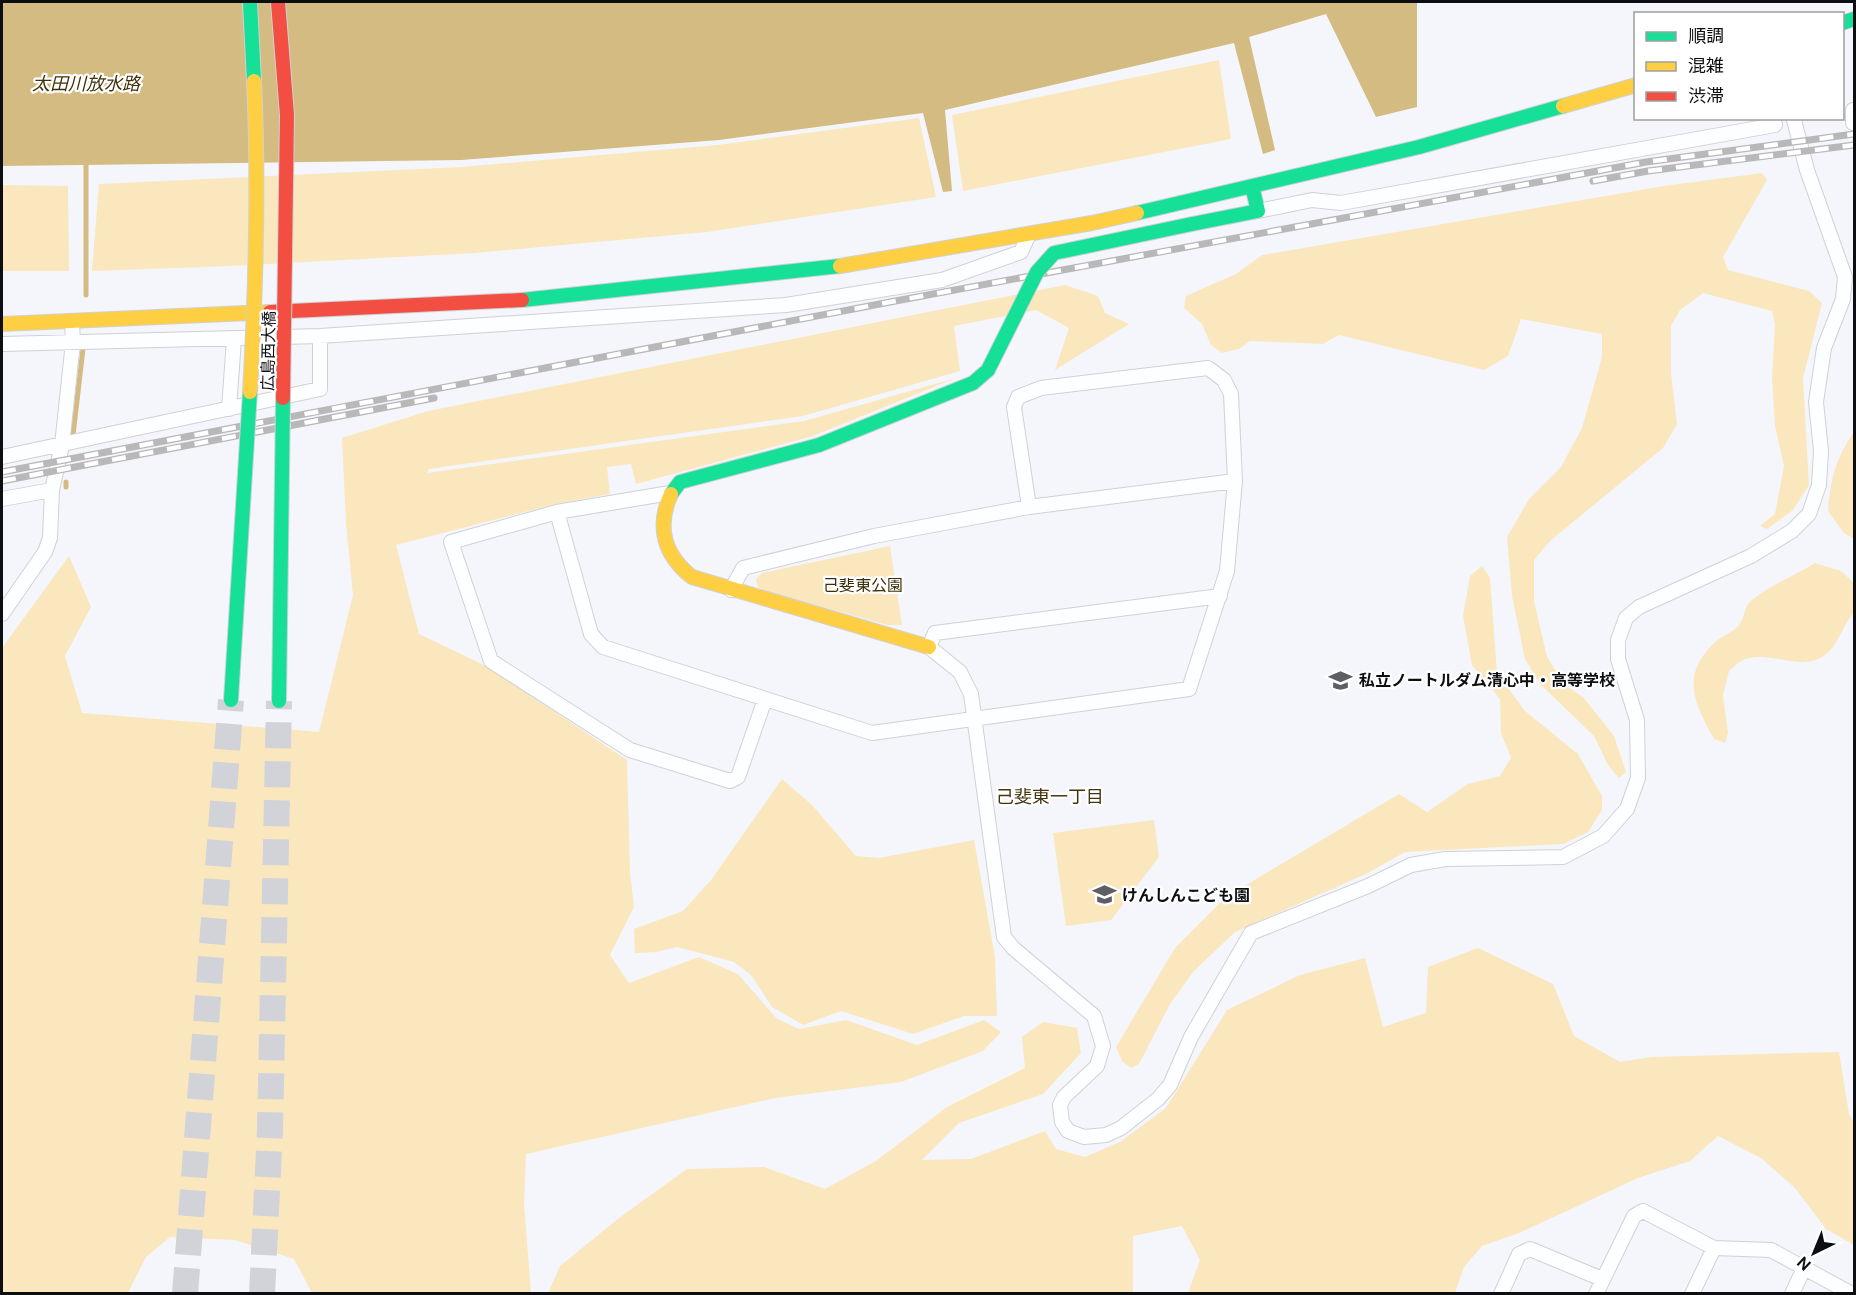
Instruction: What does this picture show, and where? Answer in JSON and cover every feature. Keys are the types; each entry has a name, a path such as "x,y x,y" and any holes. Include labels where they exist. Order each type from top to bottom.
{"main road":[{"name":"広島西大橋","path":"231,700 257,271 258,157 250,2"},
{"name":"広島西大橋","path":"278,2 287,115 279,701"},
{"path":"2,324 515,301 808,271 1092,223 1419,147 1634,85"},
{"path":"929,647 693,577 678,568 661,532 664,505 670,493 680,482 819,445 973,383 988,370 1037,272 1054,253 1258,212 1252,186"}],"street":[{"path":"1220,596 935,633 929,647 953,665 967,682 975,720 1004,937 1013,948 1094,1016 1103,1046 1097,1066 1064,1097 1060,1105 1062,1122 1076,1136 1106,1135 1135,1118 1170,1085 1191,1037 1251,933 1368,886 1411,865 1445,860 1563,857 1604,836 1627,809 1638,778 1637,720 1618,658 1618,640 1626,618 1639,607 1751,556 1792,531 1809,514 1819,485 1821,451 1816,402 1824,348 1849,297 1845,277 1807,170 1795,120"},
{"path":"1258,212 1312,200 1341,203 1774,122"},
{"path":"2,344 320,336 786,305 942,280 1021,252 1029,234"},
{"path":"2,614 45,552 50,538 52,490 62,445 73,342 72,322"},
{"path":"2,457 320,389 320,336"},
{"path":"229,409 234,339"},
{"path":"557,512 591,634 603,647 872,733 1189,689 1227,571 1235,481 1231,393 1224,380 1208,368 1041,388 1018,397 1014,407 1029,507"},
{"path":"732,590 744,568 874,536 1029,507 1235,481"},
{"path":"2,499 52,490"},
{"path":"670,493 557,512 451,542 491,662 630,750 730,782 738,777 765,699"},
{"path":"1596,1293 1634,1216 1643,1211 1714,1248 1771,1250 1852,1293"},
{"path":"1692,1293 1714,1248"},
{"path":"1501,1293 1519,1254 1530,1249 1602,1279"},
{"path":"1792,1293 1804,1268"}],"green space":[{"path":"1219,60 1231,139 963,191 952,115"},
{"path":"919,118 936,197 707,232 475,253 92,271 99,184 461,167 718,145"},
{"path":"1762,173 1767,180 1723,257 1728,270 1809,291 1822,303 1803,378 1809,485 1793,510 1767,529 1760,526 1775,514 1784,466 1775,426 1772,378 1775,324 1772,311 1703,293 1680,310 1671,326 1671,373 1677,424 1663,448 1550,541 1534,560 1534,601 1547,657 1566,686 1583,697 1614,736 1626,772 1619,778 1608,765 1594,736 1540,684 1525,659 1512,596 1507,537 1529,499 1561,467 1582,428 1602,357 1602,334 1521,319 1508,356 1484,370 1339,335 1323,344 1250,341 1239,349 1222,353 1211,345 1202,324 1184,308 1186,296 1236,274 1262,255 1664,186"},
{"path":"2,185 68,186 69,271 2,271"},
{"path":"1065,285 1098,296 1105,313 1129,324 1055,370 1069,328 1036,310 954,326 960,371 803,416 429,469 427,473 804,421 956,378 813,436 636,484 631,464 607,467 610,494 556,504 396,545 419,634 486,666 627,760 630,872 634,907 610,955 629,983 699,957 738,974 776,1018 799,1029 846,1020 917,1045 984,1020 1001,1032 983,1051 901,1082 775,1098 526,1154 524,1203 531,1293 312,1293 294,1259 235,1240 170,1237 146,1257 128,1293 2,1294 2,648 69,556 91,607 65,656 82,713 319,732 353,595 346,523 342,438 428,411"},
{"path":"1854,432 1854,539 1844,533 1828,511 1835,470"},
{"name":"己斐東公園","path":"890,546 902,625 888,625 767,592 758,587 756,579 762,573"},
{"path":"1815,563 1841,571 1854,583 1854,613 1830,651 1816,660 1795,662 1753,657 1741,661 1729,671 1723,695 1728,733 1725,743 1714,739 1701,714 1694,691 1694,679 1703,656 1716,641 1739,625 1748,604 1754,598"},
{"path":"1482,566 1490,578 1497,673 1525,711 1578,754 1602,796 1602,810 1588,832 1563,844 1405,852 1368,873 1235,932 1193,972 1170,1004 1139,1064 1131,1068 1122,1061 1116,1047 1175,948 1226,897 1399,794 1427,812 1468,784 1500,776 1511,758 1501,733 1500,699 1472,665 1463,616 1470,576"},
{"path":"782,779 812,805 856,856 879,858 974,840 995,957 997,1016 964,1016 913,1034 841,1011 803,1025 772,1007 751,975 734,962 677,947 656,952 635,953 634,929 683,911 711,880"},
{"path":"1154,820 1159,857 1111,920 1066,926 1053,833"},
{"path":"1478,948 1553,984 1574,1036 1620,1062 1651,1057 1839,1052 1849,1114 1854,1123 1854,1245 1826,1229 1795,1188 1761,1158 1718,1136 1690,1161 1638,1178 1519,1233 1482,1246 1464,1267 1455,1293 1188,1293 1200,1260 1182,1226 1133,1236 1133,1293 548,1293 560,1266 619,1218 687,1169 764,1167 825,1189 876,1161 947,1107 1025,1068 1022,1037 1043,1022 1077,1028 1081,1053 1043,1094 959,1123 922,1160 971,1159 1045,1131 1056,1149 1085,1157 1120,1142 1166,1108 1227,1010 1300,975 1365,958 1383,1027 1426,1013 1428,967"}],"water":[{"name":"太田川放水路","path":"2,2 1417,2 1417,107 1376,117 1326,14 1249,37 1275,150 1263,154 1234,43 945,110 952,191 943,192 923,113 719,140 461,160 2,166"}],"waterway":[{"path":"86,162 86,295"},
{"path":"73,435 83,349"},
{"path":"66,482 66,487"}],"tunnel":[{"path":"185,1294 231,700"},
{"path":"262,1294 270,1129 279,701"}],"railway":[{"path":"2,472 890,302 1646,162 1854,134"},
{"path":"1593,181 1648,171 1854,145"},
{"path":"2,481 434,398"}],"traffic: fast":[{"path":"250,2 254,81"},
{"path":"1844,22 1854,19"},
{"path":"1137,213 1419,147 1563,106"},
{"path":"1192,224 1258,211 1252,186"},
{"path":"988,370 1037,272 1054,253 1192,224"},
{"path":"522,300 840,266"},
{"path":"671,494 680,482 819,445 973,383 988,370"},
{"path":"231,700 250,392"},
{"path":"279,701 283,398"}],"traffic: slow":[{"path":"250,392 256,236 254,81"},
{"path":"1563,106 1634,86"},
{"path":"840,266 1092,223 1137,213"},
{"path":"2,324 270,312"},
{"path":"671,494 664,518 665,540 675,559 692,577 929,647"}],"traffic: jam":[{"path":"278,2 287,115 283,398"},
{"path":"270,312 522,300"}],"place":[{"name":"私立ノートルダム清心中・高等学校","path":"1341,680"},
{"name":"けんしんこども園","path":"1104,895"}],"district":[{"name":"己斐東一丁目","path":"1050,797"}]}
